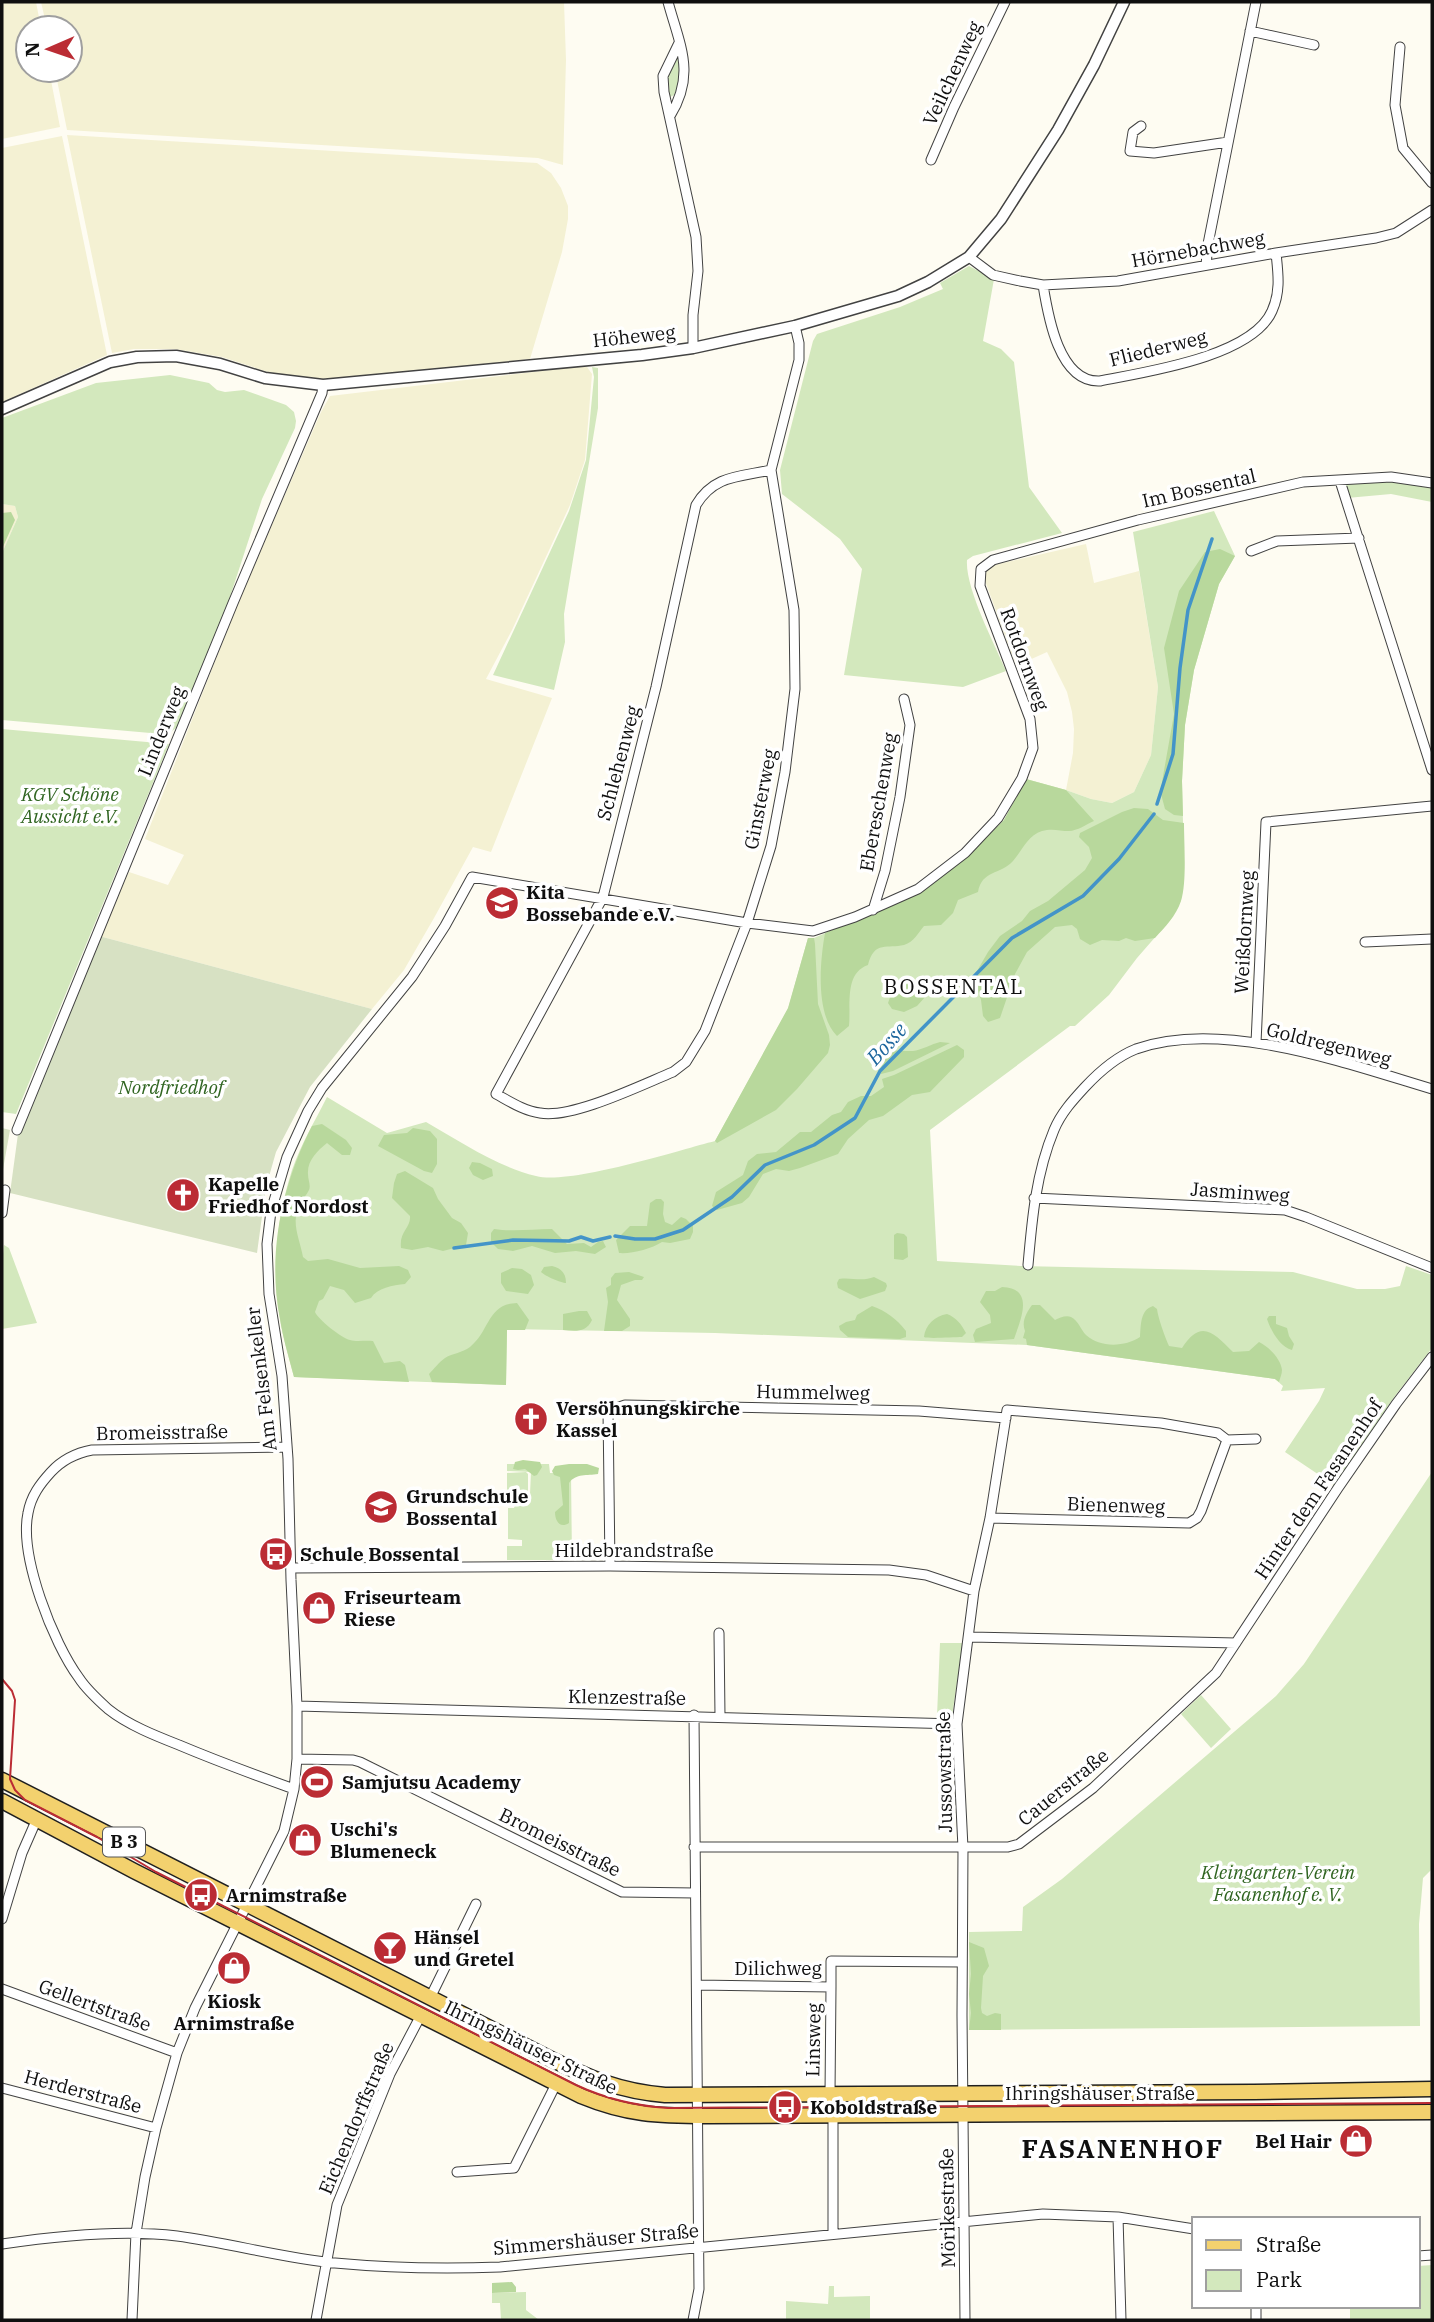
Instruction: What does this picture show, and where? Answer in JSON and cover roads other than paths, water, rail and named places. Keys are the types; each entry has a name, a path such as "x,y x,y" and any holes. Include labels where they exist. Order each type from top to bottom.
{"main road":[{"name":"Ihringshäuser Straße","path":"2,1780 551,2059 614,2087 639,2093 962,2094 1432,2089"},
{"name":"Ihringshäuser Straße","path":"2,1801 238,1924 556,2084 610,2108 639,2114 697,2116 1432,2112"}],"street":[{"path":"668,2 685,78 680,100 670,116"},
{"name":"Veilchenweg","path":"931,160 1005,2"},
{"name":"Höheweg","path":"2,410 110,362 137,357 176,356 220,364 265,378 323,385 693,348 795,326 898,296 928,282 969,257 1001,219 1058,130 1094,65 1124,2"},
{"path":"1206,265 1256,2"},
{"path":"1250,31 1314,45"},
{"path":"679,43 663,76 664,92 696,237 698,271 693,315 693,348"},
{"path":"1400,47 1395,105 1403,148 1432,183"},
{"path":"1141,126 1133,132 1130,151 1154,153 1228,142"},
{"name":"Hörnebachweg","path":"969,257 993,275 1042,285 1118,281 1376,238 1395,233 1432,210"},
{"name":"Fliederweg","path":"1042,285 1053,332 1062,353 1072,369 1083,379 1100,381 1182,365 1220,351 1252,334 1272,314 1275,304 1280,286 1276,253"},
{"name":"Ginsterweg","path":"496,1094 540,1113 570,1112 673,1072 686,1062 705,1031 747,923 771,846 785,772 795,689 794,610 771,470 799,360 795,326"},
{"name":"Linderweg","path":"17,1130 182,725 322,393 323,385"},
{"name":"Schlehenweg","path":"496,1094 603,897 656,687 696,505 702,494 716,483 771,470"},
{"name":"Im Bossental","path":"981,569 993,560 1138,520 1303,482 1391,477 1432,483"},
{"path":"1340,481 1432,770"},
{"path":"1251,551 1277,541 1359,538"},
{"name":"Rotdornweg","path":"472,877 747,923 813,931 873,910 919,889 965,853 998,818 1022,778 1033,748 1030,719 980,586 981,569"},
{"name":"Ebereschenweg","path":"873,910 885,871 901,785 909,725 904,699"},
{"name":"Weißdornweg","path":"1256,1043 1266,822 1432,806"},
{"name":"Am Felsenkeller","path":"238,1924 284,1831 294,1789 297,1759 287,1447 282,1376 269,1294 267,1244 271,1211 302,1123 322,1088 412,977 472,877"},
{"path":"1365,942 1432,939"},
{"name":"Goldregenweg","path":"1028,1265 1034,1198 1043,1160 1055,1128 1070,1102 1109,1064 1134,1050 1167,1041 1256,1043 1311,1054 1432,1089"},
{"path":"2,1213 5,1190"},
{"name":"Jasminweg","path":"1034,1198 1285,1210 1432,1268"},
{"name":"Hinter dem Fasanenhof","path":"1236,1643 1338,1488 1432,1357"},
{"name":"Hummelweg","path":"610,1566 608,1411 625,1405 635,1405 1007,1414"},
{"path":"1007,1414 1161,1423 1217,1433 1227,1440 1256,1439"},
{"name":"Jussowstraße","path":"962,2094 963,1848 957,1724 974,1591 990,1518 1007,1414"},
{"name":"Bienenweg","path":"990,1518 1189,1523 1197,1518 1201,1511 1227,1440"},
{"name":"Bromeisstraße","path":"287,1447 79,1452 60,1462 38,1486 28,1513 27,1537 37,1588 52,1630 79,1678 100,1701 154,1735 294,1789"},
{"name":"Hildebrandstraße","path":"291,1568 610,1566 896,1571 926,1575 974,1591"},
{"path":"719,1633 720,1716"},
{"path":"970,1637 1236,1643"},
{"name":"Cauerstraße","path":"694,1847 963,1848 1008,1847 1018,1844 1093,1788 1216,1673 1236,1643"},
{"name":"Klenzestraße","path":"297,1706 957,1724"},
{"path":"693,2320 699,2289 694,1715"},
{"name":"Bromeisstraße","path":"297,1759 360,1762 622,1892 695,1892"},
{"path":"2,1919 5,1899 36,1821"},
{"path":"430,1998 476,1904"},
{"path":"132,2320 136,2233 156,2128 177,2053 195,2008 238,1924"},
{"name":"Dilichweg","path":"697,1985 831,1987 831,1961 962,1962"},
{"name":"Linsweg","path":"830,2094 831,1987"},
{"name":"Gellertstraße","path":"2,1989 177,2053"},
{"name":"Eichendorffstraße","path":"316,2320 337,2205 390,2074 421,2015"},
{"path":"457,2172 513,2168 556,2084"},
{"name":"Herderstraße","path":"2,2088 156,2128"},
{"name":"Mörikestraße","path":"962,2094 965,2320"},
{"path":"833,2116 833,2234"},
{"name":"Simmershäuser Straße","path":"2,2244 33,2239 136,2233 176,2236 327,2262 411,2267 500,2267 1043,2214 1118,2217 1192,2229"},
{"path":"1118,2217 1121,2320"}],"waterway":[{"name":"Bosse","path":"1157,804 1173,754 1188,610 1212,539"},
{"name":"Bosse","path":"615,1236 655,1239 683,1230 732,1197 765,1165 814,1145 855,1118 880,1071 1012,938 1083,896 1119,859 1154,814"},
{"name":"Bosse","path":"454,1248 513,1240 569,1241 581,1237 593,1241 610,1237"}],"tram line":[{"path":"2,1679 12,1691 15,1700 10,1779 15,1790 25,1800 97,1837 156,1872 576,2085 610,2098 632,2104 668,2108 1432,2103"}],"place":[{"name":"Kita Bossebande e.V.","path":"502,903"},
{"name":"Kapelle Friedhof Nordost","path":"183,1195"},
{"name":"Versöhnungskirche Kassel","path":"531,1419"},
{"name":"Grundschule Bossental","path":"381,1507"},
{"name":"Schule Bossental","path":"276,1554"},
{"name":"Friseurteam Riese","path":"319,1608"},
{"name":"Samjutsu Academy","path":"317,1782"},
{"name":"Uschi's Blumeneck","path":"305,1840"},
{"name":"Arnimstraße","path":"201,1895"},
{"name":"Hänsel und Gretel","path":"390,1948"},
{"name":"Kiosk Arnimstraße","path":"234,1968"},
{"name":"Koboldstraße","path":"785,2107"},
{"name":"Bel Hair","path":"1356,2141"}],"district":[{"name":"BOSSENTAL","path":"954,987"},
{"name":"FASANENHOF","path":"1123,2149"}],"park label":[{"name":"KGV Schöne Aussicht e.V.","path":"70,805"},
{"name":"Nordfriedhof","path":"171,1087"},
{"name":"Kleingarten-Verein Fasanenhof e. V.","path":"1278,1883"}]}
